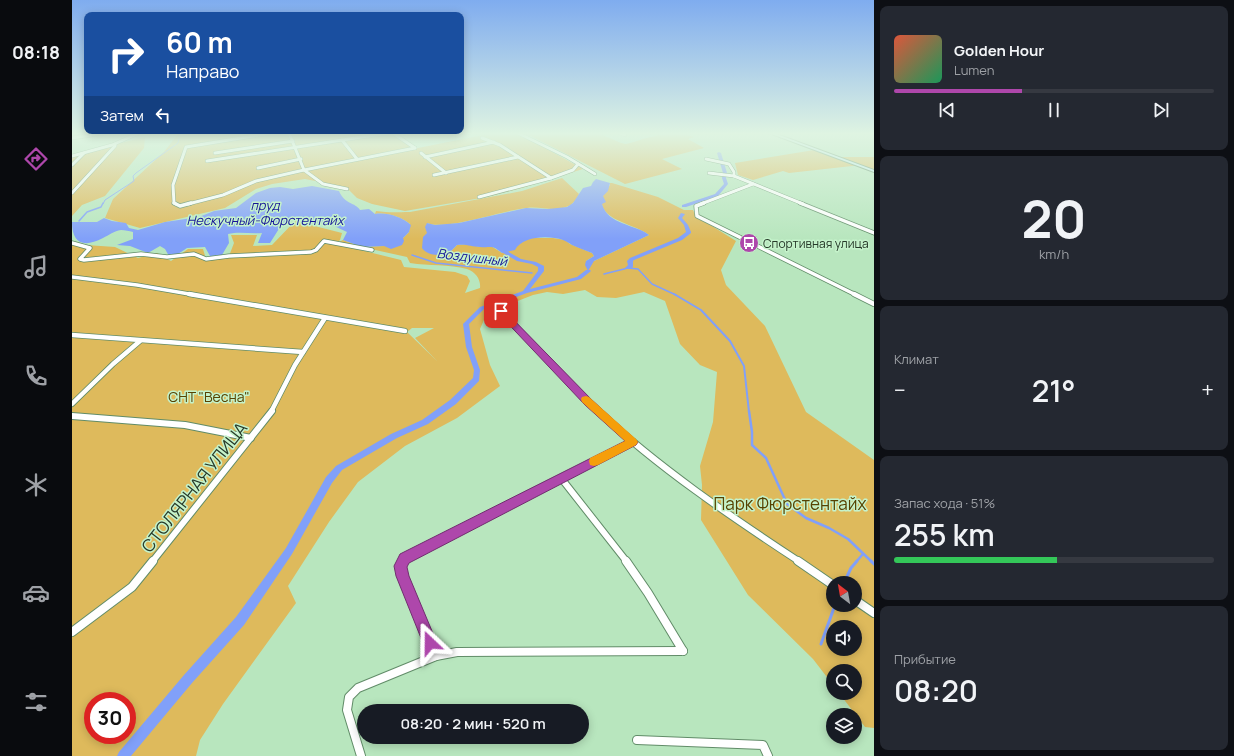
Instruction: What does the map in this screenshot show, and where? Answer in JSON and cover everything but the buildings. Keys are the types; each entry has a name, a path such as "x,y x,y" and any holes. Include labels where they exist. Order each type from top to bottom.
{"street":[{"path":"72,193 95,168"},
{"path":"178,168 173,185 174,203 180,206 223,195 256,180 312,168"},
{"path":"440,168 446,173"},
{"path":"434,175 467,168"},
{"path":"536,168 551,178"},
{"path":"478,197 551,178 574,168"},
{"path":"585,168 595,174"},
{"path":"732,168 734,176"},
{"path":"304,170 323,184 347,189"},
{"path":"709,173 734,176 874,233"},
{"path":"753,184 696,206 698,216 874,304"},
{"path":"72,243 90,248 80,259 84,260 141,254 167,258 194,254 206,259 229,256 312,252 316,250 324,241 372,250"},
{"path":"72,277 137,285 405,331"},
{"path":"501,311 589,403 633,442 712,502 826,580"},
{"name":"СТОЛЯРНАЯ УЛИЦА","path":"72,632 132,587 172,539 274,408 303,352 325,318"},
{"path":"72,335 303,352"},
{"path":"72,404 113,364 140,341"},
{"path":"72,416 150,422 224,431 251,438"},
{"path":"436,656 402,576 400,566 405,558 633,442"},
{"path":"361,756 347,710 349,697 358,688 436,656 457,652 683,651 648,593 561,478"},
{"path":"862,605 874,613"},
{"path":"637,740 763,745 768,756"}],"green space":[{"path":"72,168 128,168 105,196 82,205 72,216"},
{"path":"146,168 583,169 487,197 405,211 372,204 357,198 346,187 305,179 272,184 256,189 225,208 140,228 105,218 113,199"},
{"path":"594,168 682,169 625,184"},
{"path":"736,168 831,168 789,173 783,171 753,180 738,175"},
{"path":"562,178 579,194 572,204 568,206 551,209 527,208 447,224 436,225 427,223 451,251 457,245 468,244 480,247 491,246 502,253 530,238 553,238 565,240 570,244 592,253 594,256 586,261 594,261 649,235 610,216 605,211 602,204 603,196 610,183 612,183 658,197 684,210 693,210 696,216 736,241 721,270 726,285 765,326 806,412 874,460 874,728 865,727 862,723 862,708 850,708 844,700 862,700 862,664 826,664 826,676 813,659 748,595 701,520 702,485 700,466 713,422 717,372 700,365 680,344 665,301 644,292 616,298 597,297 585,290 563,294 547,292 533,295 487,313 480,329 490,365 500,386 457,418 405,446 358,482 329,522 288,586 296,603 223,704 200,740 196,756 72,756 72,244 115,247 138,258 157,253 171,261 188,249 203,249 206,259 229,256 234,243 231,235 257,235 253,246 272,245 295,221 342,233 340,240 336,244 401,260 404,267 455,272 467,276 470,281 465,293 480,288 480,282 477,277 473,272 467,269 453,266 410,263 407,257 339,242 343,240 362,247 384,246 403,238 409,232 410,224 389,214 375,214 376,211 410,212 522,191","holes":["412,328 434,328 415,338 437,361 407,332"]}],"water":[{"path":"596,179 610,183 608,191 603,196 606,202 602,204 605,211 616,220 649,235 594,261 588,271 585,265 586,261 594,256 592,253 574,246 564,240 551,237 530,239 518,245 515,250 502,253 496,248 491,247 457,245 447,255 436,255 424,251 422,248 423,237 427,233 425,227 427,223 435,225 459,223 526,208 548,209 567,207 573,203 583,188 591,186"},
{"name":"пруд Нескучный-Фюрстентайх","path":"312,186 339,191 344,199 358,207 360,210 369,209 375,214 389,214 399,217 407,222 411,225 409,232 403,238 404,241 402,245 391,249 384,246 362,247 343,240 347,232 332,225 319,223 311,224 304,220 294,219 282,224 270,243 258,243 262,233 228,234 229,243 222,255 210,256 205,247 187,248 178,254 169,256 165,249 160,246 148,253 130,246 117,245 133,239 133,232 124,230 114,232 90,243 80,242 74,235 72,222 97,222 104,218 126,223 129,228 138,230 165,222 199,217 214,211 236,208 256,193 270,188 280,187 293,189"}],"waterway":[{"name":"Воздушный","path":"103,204 105,200 134,181 133,176 143,168"},
{"path":"716,195 726,184 724,168"},
{"path":"684,206 714,195"},
{"name":"Воздушный","path":"79,221 87,212 101,207 103,203"},
{"path":"628,268 631,266 630,261 632,259 680,239 689,232 686,225 680,218 683,214"},
{"path":"505,252 519,260 541,266 541,271 525,292"},
{"name":"Воздушный","path":"412,255 436,263 532,273"},
{"name":"Воздушный","path":"604,274 628,268 638,269 652,284 675,294"},
{"path":"525,292 579,278 588,271"},
{"path":"123,756 188,679 240,621 289,551 329,480 339,468 394,436 425,422 453,402 477,379 477,370 469,347 466,324 482,308 525,292"},
{"name":"Воздушный","path":"675,294 701,310 730,341 744,366 749,412"},
{"name":"Воздушный","path":"749,411 752,445 766,458 787,504 806,518 829,528 848,539 872,562"},
{"path":"856,562 863,554"},
{"path":"847,576 851,568 857,561"},
{"path":"821,644 832,612"}],"slow traffic":[{"path":"586,399 633,442 594,461"}],"place":[{"name":"Спортивная улица","path":"749,243"}],"route":[{"path":"430,643 402,576 400,566 405,558 633,442 589,403 501,311"}],"park label":[{"name":"СНТ \"Весна\"","path":"209,396"},
{"name":"Парк Фюрстентайх","path":"790,503"}]}
